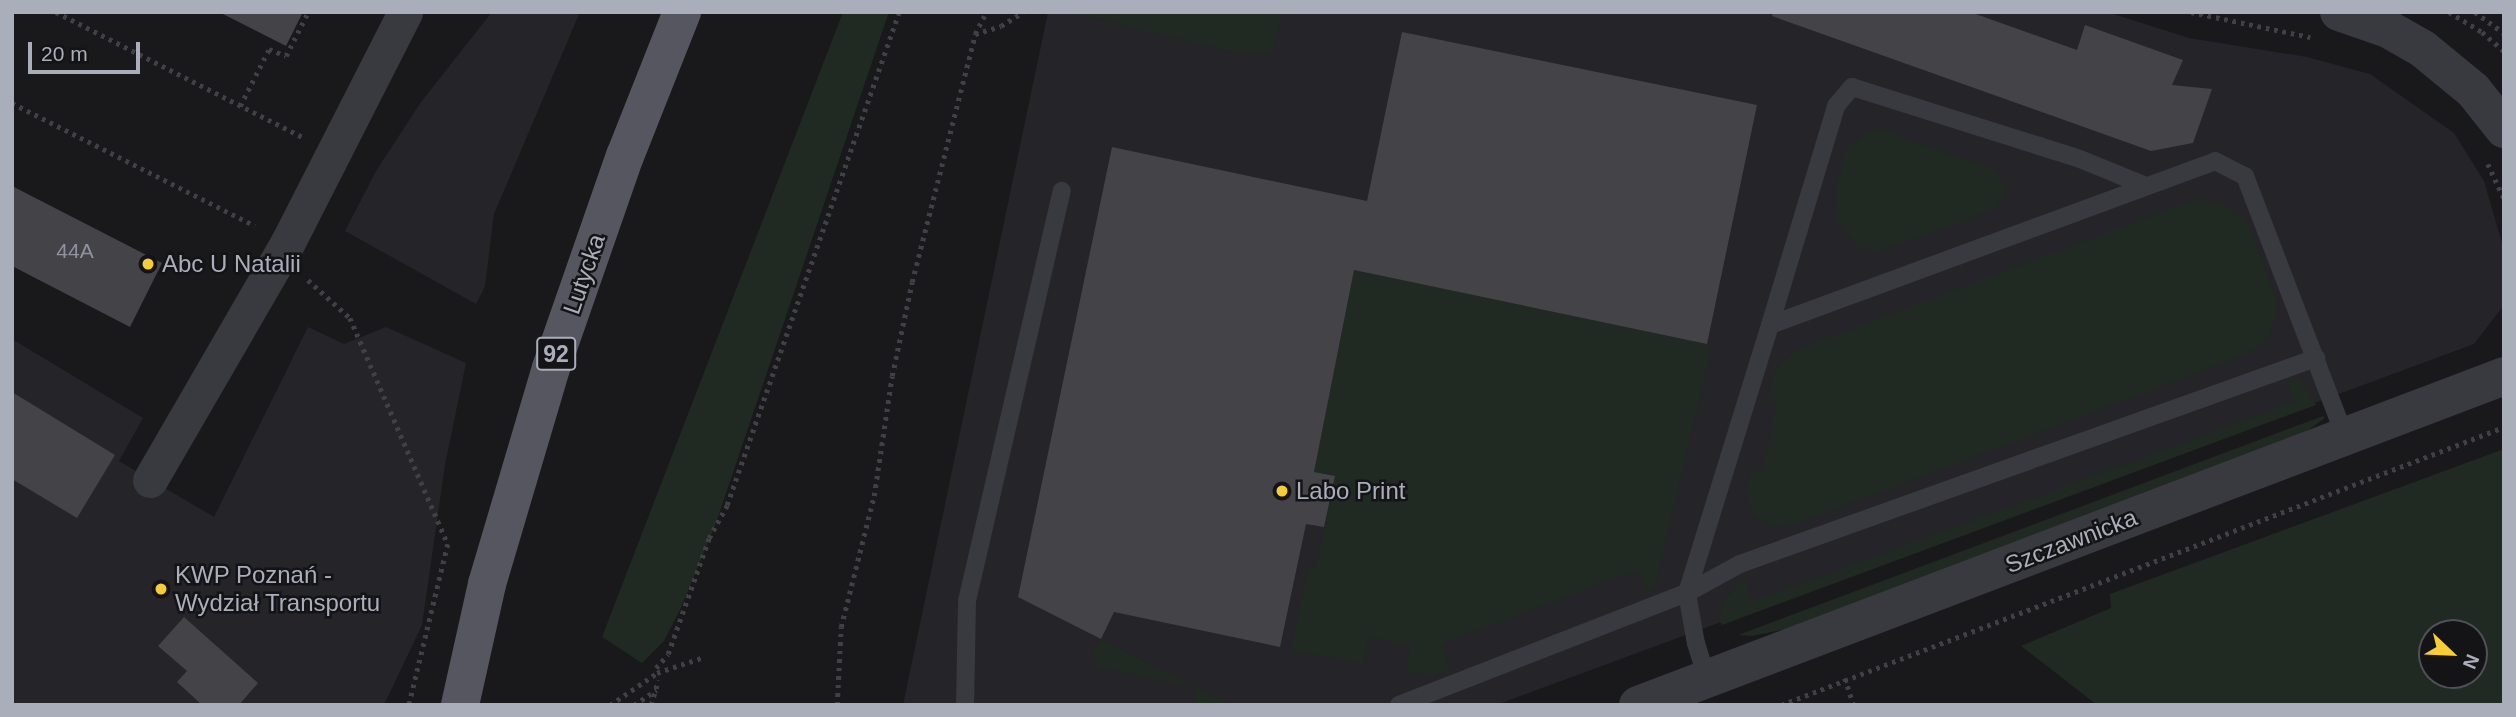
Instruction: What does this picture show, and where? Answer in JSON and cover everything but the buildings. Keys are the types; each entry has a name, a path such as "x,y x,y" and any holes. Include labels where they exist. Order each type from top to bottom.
{"main road":[{"name":"Lutycka","path":"460,705 487,584 551,368 625,156 682,12"}],"street":[{"path":"150,480 284,249 405,12"},
{"path":"2326,25 2388,29 2423,49 2473,90 2493,141"},
{"name":"Szczawnicka","path":"1638,705 2504,376"}],"lane":[{"path":"1707,679 1696,644 1687,593 1836,106 1852,88 2080,159 2146,186"},
{"path":"1770,325 2215,161 2245,176 2345,436"},
{"path":"965,705 967,601 1062,191"},
{"path":"1399,705 1687,593 1740,564 2316,358"}],"path":[{"path":"55,12 334,153"},
{"path":"240,106 269,48 286,56 308,12"},
{"path":"656,668 668,654 709,538 727,505 899,12"},
{"path":"836,705 841,627 874,496 892,376 912,282 975,34 986,12"},
{"path":"975,34 1001,26 1023,12"},
{"path":"2192,12 2326,25"},
{"path":"2449,12 2482,32 2504,51"},
{"path":"2475,12 2504,33"},
{"path":"12,103 284,249 350,318 448,544 409,705"},
{"path":"2493,141 2504,198"},
{"path":"1781,705 1845,678 2504,427"},
{"path":"610,705 657,673 704,657"},
{"path":"1845,678 1854,705"},
{"path":"651,705 658,680"},
{"path":"634,705 656,690"}],"shaded area":[{"path":"492,12 580,12 494,214 485,286 476,304 345,231 376,171 421,102"},
{"path":"843,12 889,12 715,526 664,641 642,663 602,637"},
{"path":"1048,12 2107,12 2189,38 2307,57 2370,74 2454,133 2484,181 2504,250 2504,305 2474,344 1496,705 903,705"},
{"path":"1071,12 1282,12 1272,53 1226,51"},
{"path":"1880,129 1995,170 2007,190 1993,211 1879,251 1859,249 1835,218 1838,180 1848,147 1863,135"},
{"path":"2199,198 2225,206 2242,217 2253,235 2276,301 2275,319 2268,338 2250,353 1791,526 1773,527 1753,516 1747,490 1751,471 1762,472 1777,403 1766,401 1776,368 1800,348"},
{"path":"1354,270 1707,344 1710,353 1654,589 1647,592 1637,570 1442,644 1449,671 1433,675 1406,673 1410,646 1368,637 1363,664 1291,650 1308,569 1316,569 1335,477 1314,472"},
{"name":"KWP Poznań - Wydział Transportu","path":"308,327 344,344 386,327 466,363 445,465 422,625 384,705 12,705 12,339 143,418 119,461 214,517"},
{"path":"2285,377 2301,379 2316,405 1722,625 1719,620 1723,603 1744,578 1751,602 2293,402"},
{"path":"2323,416 2325,418 2296,439 1791,628 1753,636 1738,635"},
{"path":"2504,449 2504,705 2097,705 2021,646 2111,608 2110,594"},
{"path":"1101,639 1231,705 1193,705 1196,688 1097,667 1093,652"}],"place":[{"name":"Abc U Natalii","path":"148,264"},
{"name":"Labo Print","path":"1282,491"},
{"name":"KWP Poznań - Wydział Transportu","path":"161,589"}]}
